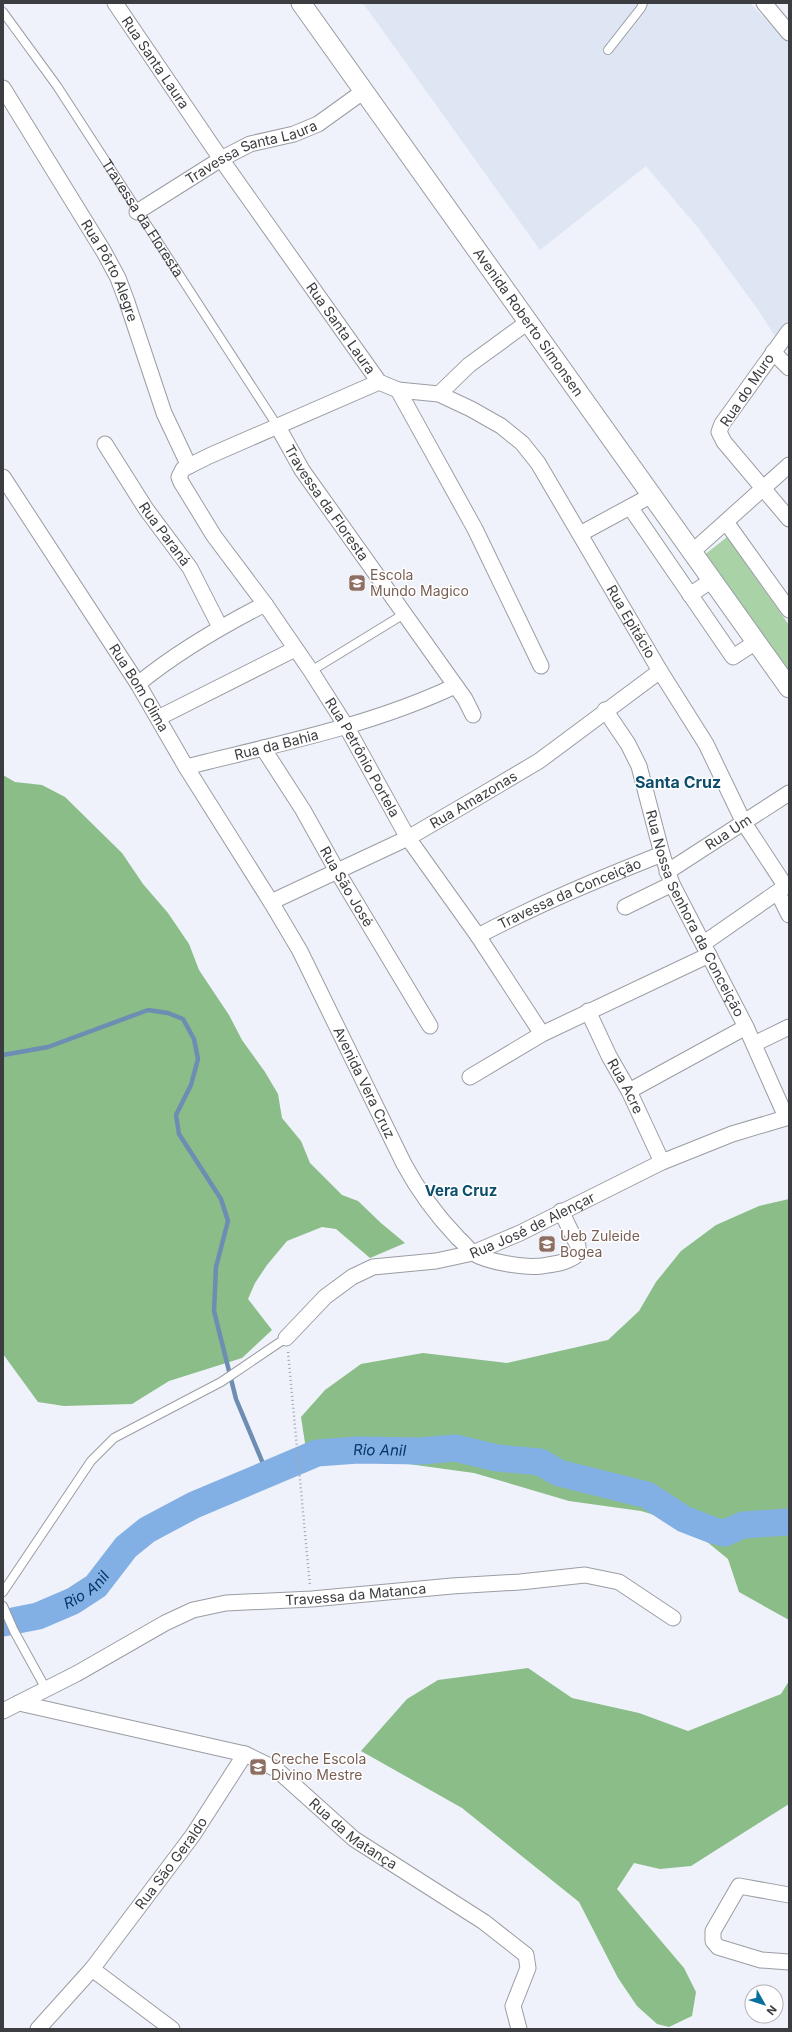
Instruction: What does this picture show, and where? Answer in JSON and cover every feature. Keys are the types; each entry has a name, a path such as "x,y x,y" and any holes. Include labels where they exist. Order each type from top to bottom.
{"street":[{"name":"Rua Santa Laura","path":"115,3 221,159 379,382 398,390"},
{"name":"Avenida Roberto Símonsen","path":"301,3 789,688"},
{"path":"764,3 789,33"},
{"name":"Rua Pôrto Alegre","path":"3,88 104,252 118,278 164,413 190,466"},
{"name":"Travessa Santa Laura","path":"136,212 221,159 250,144 294,134 318,124 364,91"},
{"path":"398,390 439,394 469,365 528,322"},
{"name":"Rua do Muro","path":"762,487 720,436 719,432 722,424 789,331"},
{"path":"773,352 789,368"},
{"name":"Travessa da Floresta","path":"190,466 231,446 278,427 379,382"},
{"path":"398,390 475,529 541,666"},
{"name":"Rua Epitácio","path":"439,394 502,426 522,443 538,462 660,671 706,744 744,823 784,888 789,915"},
{"name":"Travessa da Floresta","path":"278,427 302,470 465,699 473,715"},
{"name":"Rua Paraná","path":"105,444 146,509 190,568 220,627"},
{"path":"692,552 762,487 789,465"},
{"name":"Rua Petrônio Portela","path":"190,466 180,472 181,482 214,536 265,604 346,726 408,838 478,936 536,1038"},
{"name":"Rua Bom Clima","path":"3,477 138,684 186,767 271,902"},
{"path":"762,487 789,519"},
{"path":"580,534 652,495"},
{"path":"630,507 733,657 756,642"},
{"path":"726,522 789,610"},
{"path":"690,594 712,580"},
{"path":"138,684 156,669 220,627 265,604"},
{"path":"158,718 295,648"},
{"name":"Rua Amazonas","path":"271,902 408,838 539,761 605,710 660,671"},
{"name":"Rua da Bahia","path":"186,767 346,726 426,699 455,686"},
{"name":"Rua Nossa Senhora da Conceição","path":"605,710 628,744 639,766 669,878 746,1027 787,1117"},
{"name":"Rua São José","path":"263,748 303,810 337,871 430,1026"},
{"name":"Rua Um","path":"625,907 669,878 744,823 789,793"},
{"name":"Travessa da Conceição","path":"478,936 560,895 662,854"},
{"path":"470,1076 536,1038 707,949 784,888"},
{"name":"Avenida Vera Cruz","path":"271,902 300,951 416,1186 429,1205 473,1253"},
{"name":"Rua Acre","path":"588,1011 609,1056 629,1091 662,1162"},
{"path":"629,1091 746,1027"},
{"path":"754,1044 789,1027"},
{"name":"Rua José de Alençar","path":"286,1338 325,1297 352,1277 373,1267 436,1261 473,1253 520,1233 561,1211 662,1162 732,1134 787,1117"},
{"path":"473,1253 512,1265 535,1267 558,1264 574,1258 578,1254 578,1246 561,1211"},
{"name":"Travessa da Matanca","path":"46,1689 76,1674 165,1623 192,1610 226,1603 312,1599 452,1586 520,1582 584,1575 619,1582 673,1618"},
{"path":"3,1711 46,1689"},
{"name":"Rua da Matança","path":"19,1704 245,1754 276,1769 354,1839 484,1922 526,1955 528,1968 515,2000 513,2011 519,2029"},
{"name":"Rua São Geraldo","path":"38,2029 92,1969 193,1835 245,1754"},
{"path":"789,1895 739,1886 713,1931 713,1941 718,1947 761,1960 789,1962"},
{"path":"92,1969 172,2029"}],"lane":[{"path":"608,50 641,8 643,3"},
{"name":"Travessa da Floresta","path":"3,12 57,86 136,212 278,427"},
{"path":"311,672 404,614"},
{"path":"3,1592 91,1461 114,1438 221,1382 286,1338"},
{"path":"4,1609 14,1631 46,1689"}],"path":[{"path":"286,1338 312,1599"}],"shaded area":[{"path":"363,3 750,3 789,44 789,320 776,338 759,311 699,229 646,166 540,250"}],"green space":[{"path":"727,537 789,625 789,677 703,556"},
{"path":"3,775 15,782 42,785 65,797 122,853 143,884 168,913 189,944 199,970 229,1015 242,1040 265,1072 278,1094 282,1118 301,1141 310,1163 342,1195 358,1201 405,1243 370,1258 336,1229 322,1227 287,1241 267,1265 255,1283 248,1299 272,1330 242,1358 169,1381 132,1404 64,1406 38,1402 3,1354"},
{"path":"789,1199 789,1620 739,1592 728,1559 701,1537 671,1520 641,1511 569,1501 474,1473 401,1463 327,1461 307,1456 301,1417 325,1390 361,1364 423,1353 507,1363 608,1340 639,1311 656,1282 681,1251 716,1225 759,1206"},
{"path":"528,1668 572,1698 639,1713 688,1731 781,1694 789,1681 789,1804 691,1866 660,1869 634,1863 617,1889 684,1968 696,1992 692,2016 669,2027 657,2024 637,2006 618,1978 579,1902 462,1808 361,1751 407,1699 438,1680"}],"waterway":[{"path":"3,1055 48,1047 148,1010 168,1013 183,1019 194,1039 198,1059 191,1085 176,1115 179,1134 221,1199 228,1221 216,1267 214,1311 236,1399 267,1473"},
{"name":"Rio Anil","path":"3,1623 38,1616 73,1601 96,1586 126,1547 147,1530 194,1505 317,1453 358,1450 421,1451 455,1448 497,1458 540,1462 559,1473 647,1495 684,1519 715,1531 725,1533 743,1525 789,1522"}],"place":[{"name":"Escola Mundo Magico","path":"357,583"},
{"name":"Ueb Zuleide Bogea","path":"547,1244"},
{"name":"Creche Escola Divino Mestre","path":"258,1767"}],"district":[{"name":"Santa Cruz","path":"678,782"},
{"name":"Vera Cruz","path":"461,1191"}]}
